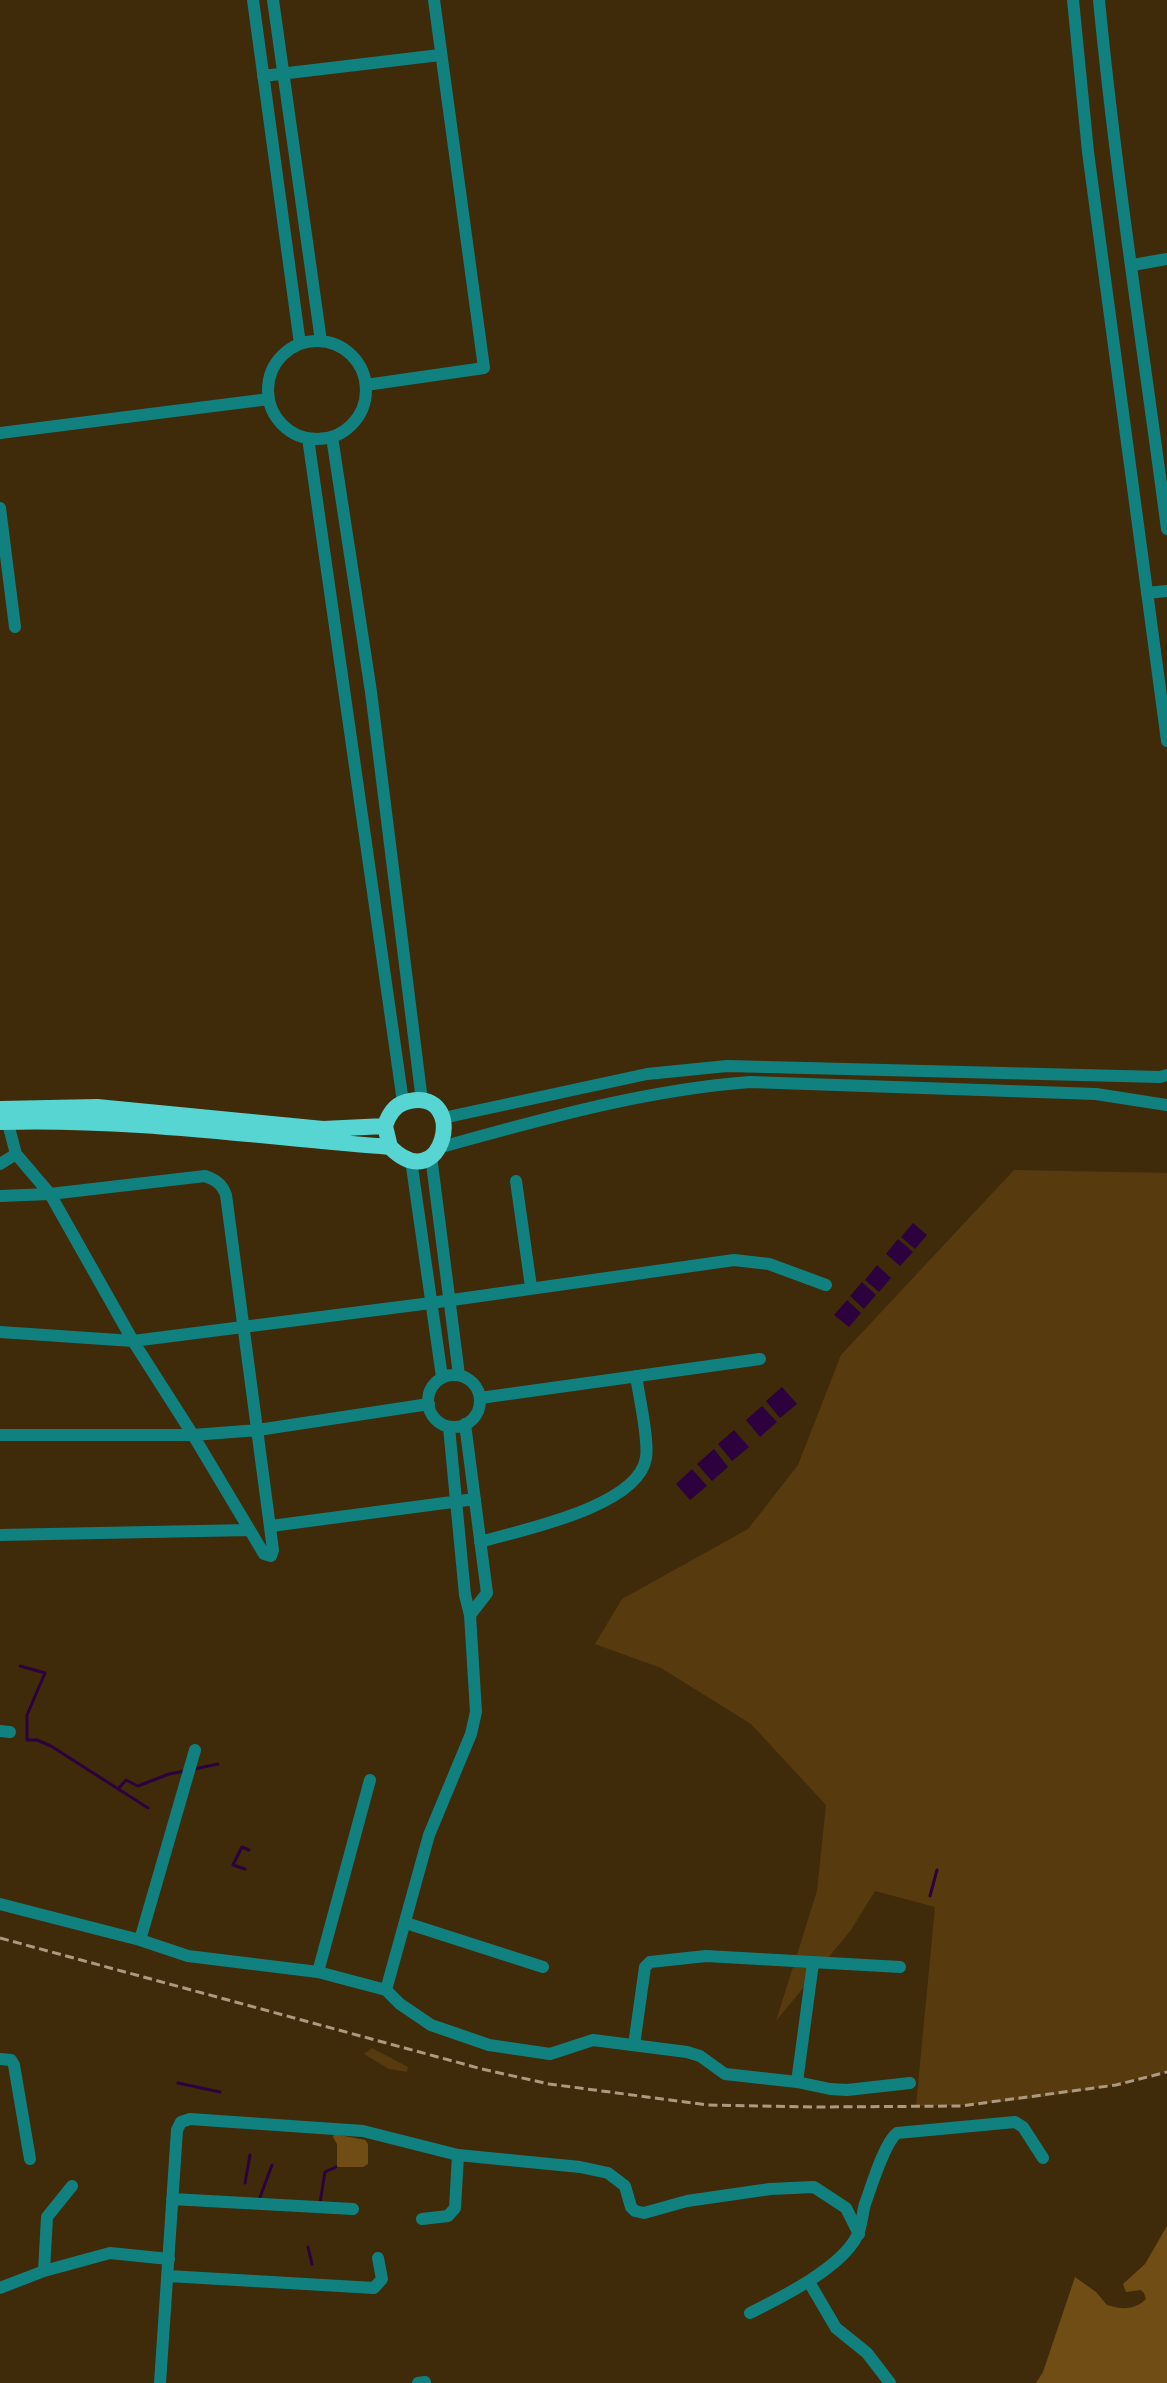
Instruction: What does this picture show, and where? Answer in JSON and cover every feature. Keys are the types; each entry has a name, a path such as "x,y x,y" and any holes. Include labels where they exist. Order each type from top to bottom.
{"highway":[{"path":"422,1101 434,1107 443,1118 446,1128 436,1152 411,1160 399,1156 390,1147 385,1126 395,1108 403,1102 422,1101"},
{"path":"3,1116 97,1107 323,1129 385,1126"},
{"path":"3,1116 138,1124 390,1147"}],"street":[{"path":"253,0 300,344"},
{"path":"273,0 321,341"},
{"path":"366,385 484,368 434,0"},
{"path":"1073,0 1088,152 1167,741"},
{"path":"1099,0 1114,147 1167,529"},
{"path":"263,76 440,55"},
{"path":"1132,265 1167,259"},
{"path":"321,341 346,351 356,360 366,385 365,399 354,422 332,437 308,438 294,434 282,425 273,413 269,399 271,372 278,360 300,344 321,341"},
{"path":"0,433 269,399"},
{"path":"332,437 370,692 422,1101"},
{"path":"308,438 403,1102"},
{"path":"0,508 15,627"},
{"path":"1148,593 1167,591"},
{"path":"443,1118 647,1074 727,1066 1160,1077 1167,1075"},
{"path":"459,1375 436,1152 641,1095 700,1086 750,1082 1074,1093 1167,1105"},
{"path":"0,1196 50,1194 205,1176 216,1180 226,1195 271,1526 273,1550 271,1556 264,1554 193,1435 133,1341 50,1194 16,1154 3,1116"},
{"path":"0,1164 16,1154"},
{"path":"411,1160 442,1377"},
{"path":"516,1181 531,1287"},
{"path":"0,1332 133,1341 432,1303 531,1287 734,1260 769,1264 826,1285"},
{"path":"480,1398 760,1359"},
{"path":"459,1375 473,1383 480,1398 477,1413 465,1424 449,1427 435,1419 429,1404 432,1388 442,1377 459,1375"},
{"path":"480,1542 586,1511 606,1501 640,1474 646,1457 636,1376"},
{"path":"0,1435 193,1435 258,1430 429,1404"},
{"path":"465,1424 486,1593 470,1615"},
{"path":"387,1990 429,1835 471,1734 476,1712 470,1615 465,1595 458,1502 449,1427"},
{"path":"271,1526 475,1499"},
{"path":"0,1535 249,1530"},
{"path":"140,1940 195,1750"},
{"path":"318,1972 370,1780"},
{"path":"0,1904 140,1940 188,1956 318,1972 387,1990 400,2004 431,2025 489,2045 550,2054 593,2040 700,2056 725,2074 847,2090 910,2083"},
{"path":"406,1923 543,1967"},
{"path":"634,2045 645,1967 650,1962 706,1956 900,1967"},
{"path":"797,2082 813,1963"},
{"path":"0,2059 8,2059 14,2065 30,2159"},
{"path":"160,2383 177,2130 181,2122 190,2119 363,2131 458,2155 580,2167 608,2173 620,2180 631,2207 639,2212 687,2201 770,2189 814,2187 846,2208 858,2234"},
{"path":"750,2313 809,2282 852,2244 858,2234 865,2206 885,2153 892,2137 897,2133 1014,2122 1021,2124 1043,2158"},
{"path":"422,2218 447,2216 455,2208 458,2155"},
{"path":"44,2271 47,2217 72,2186"},
{"path":"172,2199 353,2209"},
{"path":"0,2288 44,2271 110,2253 169,2259"},
{"path":"168,2276 374,2288 382,2278 378,2258"},
{"path":"809,2282 836,2328 867,2352 890,2383"}],"shaded area":[{"path":"1014,1170 1167,1173 1167,2072 1043,2097 979,2104 916,2106 935,1907 875,1891 851,1930 776,2021 817,1891 826,1805 751,1724 661,1668 595,1644 622,1599 748,1529 798,1465 841,1355"},
{"path":"913,1223 927,1235 915,1249 901,1237"},
{"path":"898,1239 913,1252 900,1266 886,1254"},
{"path":"877,1265 891,1278 879,1292 865,1280"},
{"path":"862,1282 876,1295 864,1309 850,1296"},
{"path":"847,1300 861,1313 849,1327 834,1315"},
{"path":"782,1387 797,1404 780,1418 766,1401"},
{"path":"762,1406 777,1422 760,1437 746,1420"},
{"path":"734,1430 749,1447 732,1461 718,1444"},
{"path":"714,1449 728,1467 712,1481 697,1464"},
{"path":"692,1469 707,1486 690,1500 676,1484"},
{"path":"372,2048 408,2067 407,2072 389,2069 364,2054"},
{"path":"334,2134 365,2140 368,2144 368,2164 363,2167 337,2167 337,2144 333,2137"},
{"path":"1167,2226 1167,2383 1036,2383 1043,2372 1075,2277 1096,2292 1107,2305 1123,2308 1137,2305 1146,2299 1144,2293 1141,2290 1126,2292 1123,2284 1145,2264"}],"waterway":[{"path":"20,1666 45,1673 27,1715 27,1740 37,1740 51,1746 148,1808"},
{"path":"194,1769 218,1764"},
{"path":"118,1789 126,1780 138,1786 169,1774 185,1771"},
{"path":"245,1869 233,1865 242,1847 249,1850"},
{"path":"930,1896 937,1870"},
{"path":"178,2083 220,2092"},
{"path":"245,2183 250,2155"},
{"path":"259,2200 272,2165"},
{"path":"320,2203 325,2172 336,2167"},
{"path":"308,2247 312,2264"}],"railway":[{"path":"0,1938 482,2069 549,2084 708,2105 961,2106 1116,2085 1167,2072"}]}
